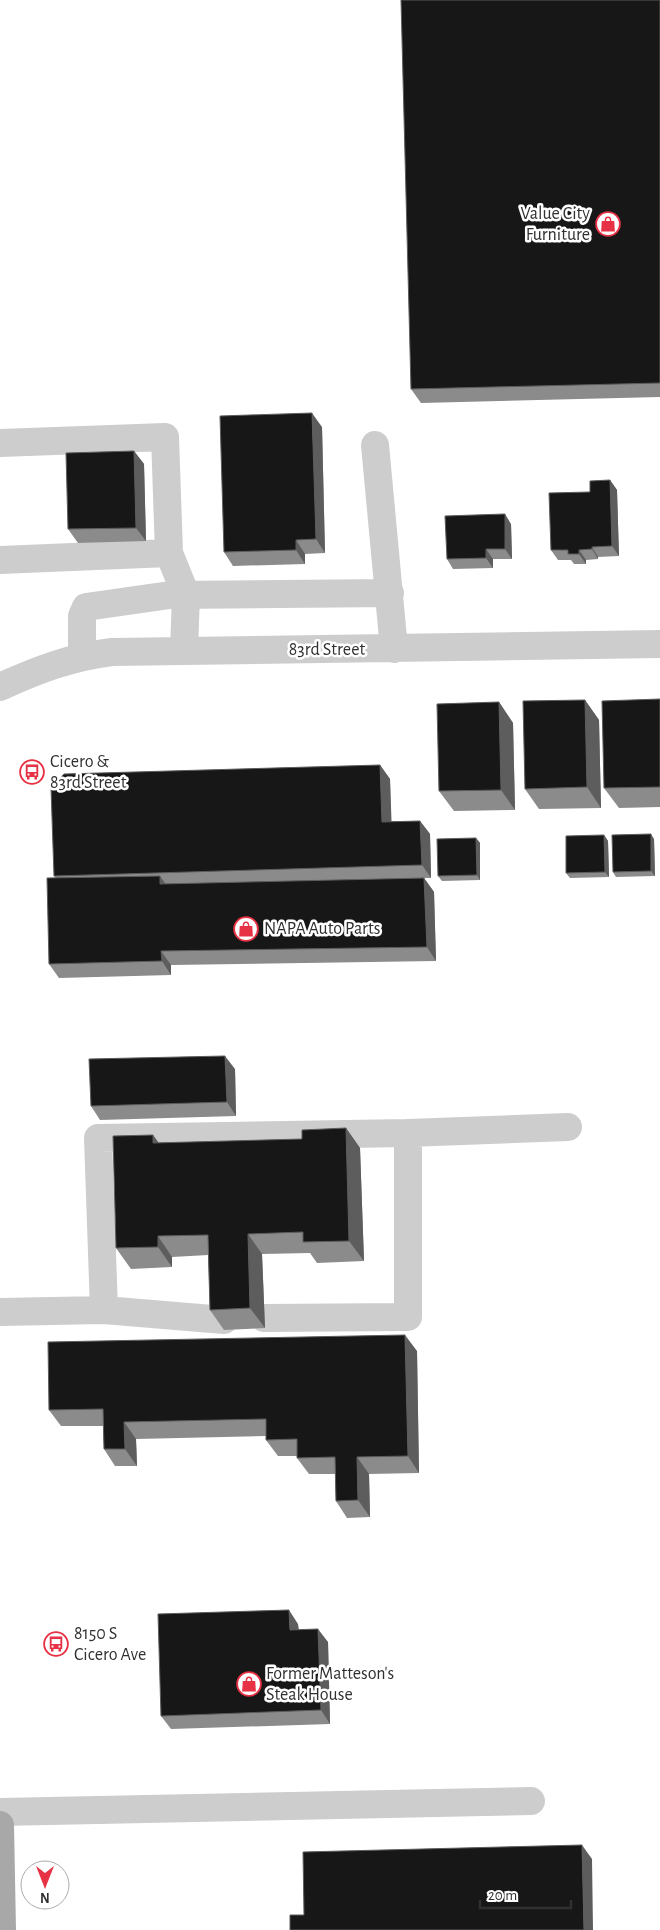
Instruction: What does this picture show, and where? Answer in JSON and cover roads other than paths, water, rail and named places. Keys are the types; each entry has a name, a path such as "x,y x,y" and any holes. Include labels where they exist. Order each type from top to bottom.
{"main road":[{"path":"0,1825 2,1930"}],"street":[{"path":"0,443 165,437 169,554 186,595 184,650"},
{"path":"375,445 394,649"},
{"path":"0,560 169,554"},
{"path":"82,655 82,616 86,607 170,595 390,593"},
{"name":"83rd Street","path":"0,687 42,668 82,655 112,652 660,644"},
{"path":"104,1310 98,1138 408,1133 568,1126"},
{"path":"264,1318 408,1317 408,1133"},
{"path":"0,1312 104,1310 224,1320"},
{"path":"0,1812 531,1801"}],"place":[{"name":"Value City Furniture","path":"608,224"},
{"name":"Cicero & 83rd Street","path":"32,772"},
{"name":"NAPA Auto Parts","path":"246,929"},
{"name":"8150 S Cicero Ave","path":"56,1644"},
{"name":"Former Matteson's Steak House","path":"249,1684"}]}
